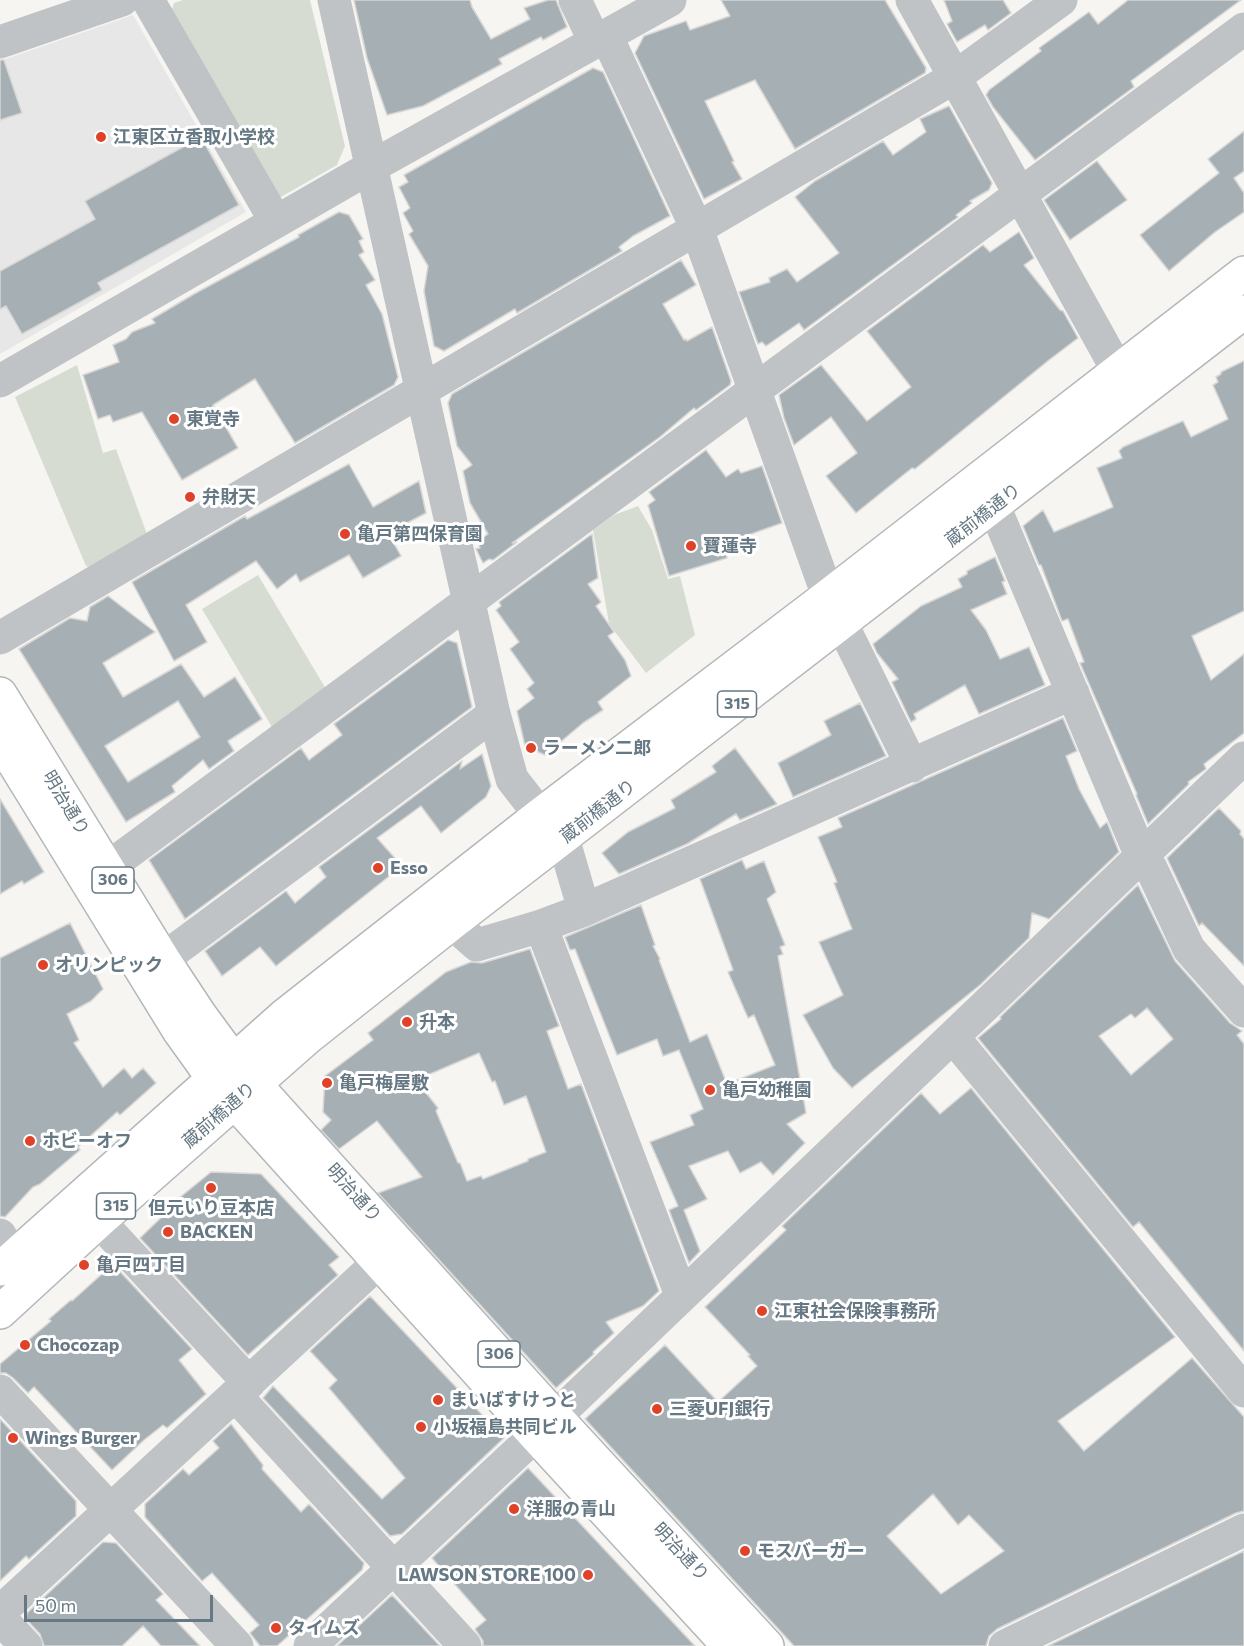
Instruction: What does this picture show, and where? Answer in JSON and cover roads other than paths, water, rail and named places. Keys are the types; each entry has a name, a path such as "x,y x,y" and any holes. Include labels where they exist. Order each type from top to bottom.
{"main road":[{"name":"蔵前橋通り","path":"0,1312 99,1221 233,1081 284,1016 551,827 834,610 1118,371 1244,273"},
{"name":"蔵前橋通り","path":"834,610 994,506 1244,312"},
{"name":"明治通り","path":"0,694 106,870 200,1015 233,1081 379,1262 767,1646"},
{"name":"明治通り","path":"0,740 180,1032 233,1081 545,1426 729,1646"},
{"name":"蔵前橋通り","path":"4,1254 233,1081 307,1038 452,923 551,827"}],"street":[{"path":"0,42 122,0"},
{"path":"148,0 276,222"},
{"path":"334,0 494,714 512,779 551,827 584,910"},
{"path":"575,0 601,39 697,229 834,610 912,766"},
{"path":"0,381 371,167 670,0"},
{"path":"912,0 1118,371"},
{"path":"0,638 955,77 1061,0"},
{"path":"106,870 1244,29"},
{"path":"994,506 1141,856 1151,868 1189,949 1244,1011"},
{"path":"452,923 477,945 541,926 584,910 1073,693"},
{"path":"163,959 494,714"},
{"path":"310,1646 545,1426 1244,758"},
{"path":"541,926 681,1295"},
{"path":"953,1037 1244,1391"},
{"path":"99,1221 393,1568 465,1646"},
{"path":"0,1612 379,1262"},
{"path":"0,1391 237,1646"},
{"path":"1005,1646 1244,1530"},
{"path":"0,1618 26,1646"}],"place":[{"name":"江東区立香取小学校","path":"101,137"},
{"name":"東覚寺","path":"174,419"},
{"name":"弁財天","path":"190,497"},
{"name":"亀戸第四保育園","path":"345,534"},
{"name":"寶蓮寺","path":"691,546"},
{"name":"ラーメン二郎","path":"531,748"},
{"name":"Esso","path":"378,868"},
{"name":"オリンピック","path":"43,965"},
{"name":"升本","path":"407,1022"},
{"name":"亀戸梅屋敷","path":"327,1083"},
{"name":"亀戸幼稚園","path":"710,1090"},
{"name":"ホビーオフ","path":"30,1141"},
{"name":"但元いり豆本店","path":"211,1188"},
{"name":"BACKEN","path":"168,1232"},
{"name":"亀戸四丁目","path":"84,1265"},
{"name":"江東社会保険事務所","path":"762,1311"},
{"name":"Chocozap","path":"25,1345"},
{"name":"まいばすけっと","path":"438,1400"},
{"name":"三菱UFJ銀行","path":"657,1409"},
{"name":"小坂福島共同ビル","path":"421,1427"},
{"name":"Wings Burger","path":"13,1438"},
{"name":"洋服の青山","path":"514,1509"},
{"name":"モスバーガー","path":"745,1551"},
{"name":"LAWSON STORE 100","path":"588,1575"},
{"name":"タイムズ","path":"276,1628"}]}
